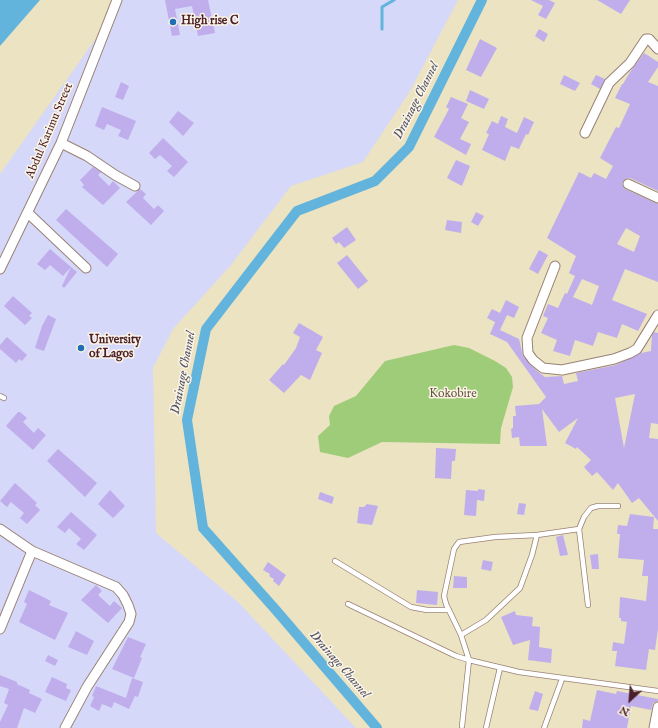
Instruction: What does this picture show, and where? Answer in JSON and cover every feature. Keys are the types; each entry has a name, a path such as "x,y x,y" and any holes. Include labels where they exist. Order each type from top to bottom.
{"street":[{"name":"Abdul Karimu Street","path":"0,269 61,143 117,0"},
{"path":"586,133 609,83 630,63 646,39 649,39 658,49"},
{"path":"61,143 87,156 115,175 135,186"},
{"path":"628,184 658,198"},
{"path":"28,212 86,268"},
{"path":"555,266 527,338 528,353 533,360 543,368 562,370 614,359 630,353 637,349 658,315"},
{"path":"0,529 32,551 116,587 123,595 131,614 124,631 87,687 65,728"},
{"path":"0,629 32,551"},
{"path":"654,728 658,707"}],"lane":[{"path":"588,605 579,529 584,517 591,508 598,506 618,506"},
{"path":"462,726 469,660 461,635 444,596 454,549 458,542 495,537 537,535 579,529"},
{"path":"461,635 486,620 520,588 532,555 537,535"},
{"path":"336,561 411,606 427,610 449,610"},
{"path":"348,604 456,656 469,660 500,668 562,679 658,691"},
{"path":"486,728 500,668"},
{"path":"544,728 562,679"}],"shaded area":[{"name":"University of Lagos","path":"123,0 458,0 410,91 363,162 291,186 231,265 173,329 153,368 156,533 238,602 356,728 0,728 0,174"}],"green space":[{"name":"Kokobire","path":"454,345 469,348 495,361 506,368 512,377 513,387 501,428 500,444 382,442 348,458 320,452 318,436 330,425 329,416 334,406 356,396 385,361"}],"water":[{"path":"0,0 40,0 0,46"}],"building":[{"path":"165,0 208,0 215,33 198,36 192,6 175,9 180,35 172,36"},
{"path":"531,0 549,0 555,3 546,19 538,15 543,6"},
{"path":"597,0 630,0 621,14"},
{"path":"539,29 548,34 544,42 535,36"},
{"path":"480,39 497,48 481,77 466,70"},
{"path":"644,53 658,62 658,67 648,82 658,86 658,191 630,178 625,179 622,184 625,189 658,204 658,282 625,269 612,300 647,314 638,331 622,324 617,338 598,332 593,346 575,340 570,356 553,351 557,340 541,333 548,318 543,316 548,304 558,308 565,293 567,294 575,276 569,273 576,256 547,238 579,172 591,178 594,173 606,179 613,166 600,158 616,127 619,128 630,104 615,98 630,72","holes":["626,228 640,236 634,252 617,244","582,279 599,286 592,305 573,297"]},
{"path":"564,75 580,83 575,91 560,84"},
{"path":"596,75 605,79 600,89 591,84"},
{"path":"121,82 129,86 123,100 115,97"},
{"path":"470,90 489,99 484,109 466,101"},
{"path":"451,97 468,104 461,118 469,122 460,139 471,144 466,155 434,137 449,109 446,107"},
{"path":"102,107 136,121 128,140 118,136 121,130 107,124 104,130 95,126"},
{"path":"178,111 194,123 183,136 169,122"},
{"path":"501,116 508,119 505,127 517,133 524,117 534,122 519,149 511,146 505,161 482,150 489,134 486,133 492,121 498,124"},
{"path":"163,138 188,162 174,177 167,171 172,166 160,155 155,159 149,153"},
{"path":"456,160 470,166 462,186 447,178"},
{"path":"93,167 101,172 98,175 109,186 113,181 120,188 103,205 82,187 84,185 80,180"},
{"path":"140,189 146,194 143,198 154,209 158,205 164,211 151,225 126,202"},
{"path":"66,209 118,254 107,267 56,220"},
{"path":"476,212 484,216 478,226 471,222"},
{"path":"447,220 462,222 461,233 445,230"},
{"path":"347,227 356,240 344,248 339,242 336,244 332,238"},
{"path":"50,249 71,267 63,276 50,265 45,270 37,264"},
{"path":"539,250 548,255 538,274 529,269"},
{"path":"347,255 368,281 358,289 337,263"},
{"path":"71,267 77,272 64,288 62,286"},
{"path":"13,296 32,313 29,316 32,318 25,325 4,306"},
{"path":"506,300 519,307 514,318 507,315 500,330 519,339 523,356 537,371 545,377 562,376 564,384 578,381 576,373 616,365 641,353 651,351 652,335 654,332 658,333 658,424 651,423 649,438 658,439 658,521 639,498 632,503 618,483 613,490 597,472 592,476 584,467 591,460 577,447 576,449 565,443 578,418 559,432 542,409 547,446 520,446 519,437 512,438 511,429 513,428 513,416 516,416 515,406 539,404 546,397 507,342 490,334 495,322 487,318 492,309 500,313","holes":["635,394 624,448 615,398"]},
{"path":"48,315 56,319 44,351 35,348 42,326"},
{"path":"299,323 323,337 316,350 322,353 310,380 301,375 284,393 269,380 283,364 284,365 296,348 300,337 293,333"},
{"path":"7,337 27,355 22,361 19,359 16,363 0,349 0,345"},
{"path":"18,412 27,418 23,422 34,433 38,428 46,435 33,450 6,426"},
{"path":"436,448 456,449 455,461 452,461 451,479 435,478"},
{"path":"58,449 97,483 85,497 47,461"},
{"path":"15,483 37,503 35,505 40,510 27,524 20,518 24,513 11,502 7,507 0,501"},
{"path":"478,489 485,490 484,501 477,500 476,516 464,515 466,490 478,491"},
{"path":"110,490 125,506 113,518 98,504"},
{"path":"320,492 334,497 332,504 318,499"},
{"path":"519,503 526,504 524,515 517,514"},
{"path":"367,504 378,506 372,525 357,523 359,507 364,507"},
{"path":"71,512 97,535 84,550 76,544 81,539 69,528 65,533 57,527"},
{"path":"630,514 654,517 653,529 658,529 658,629 655,650 649,649 646,670 615,666 617,651 612,651 613,642 624,644 627,622 621,621 621,618 619,618 620,597 646,601 648,576 642,576 644,560 618,558 620,534 617,534 618,525 627,526"},
{"path":"563,535 568,555 560,556 556,537"},
{"path":"598,554 599,569 592,569 590,555"},
{"path":"483,560 493,562 491,571 481,569"},
{"path":"268,562 286,575 279,586 273,581 274,579 269,576 270,574 263,570"},
{"path":"454,576 467,577 467,588 453,588"},
{"path":"96,585 102,591 98,595 110,606 114,601 122,608 108,623 81,600"},
{"path":"29,590 51,601 49,605 68,613 55,640 19,622 27,604 24,602"},
{"path":"417,590 438,592 437,605 416,603"},
{"path":"515,611 516,615 533,617 532,626 540,627 539,647 552,649 551,663 528,660 530,640 513,645 501,617"},
{"path":"76,631 94,641 87,655 68,647"},
{"path":"128,637 146,644 140,657 142,658 134,678 112,669"},
{"path":"48,655 58,660 55,666 45,661"},
{"path":"0,675 17,682 17,684 30,690 29,693 42,699 35,713 24,708 17,728 0,728 0,722 8,705 4,703 9,689 0,686"},
{"path":"52,677 67,684 66,688 71,690 66,701 45,692"},
{"path":"132,678 143,682 138,697 135,696 129,709 114,702 112,708 102,704 99,711 90,706 94,697 92,696 96,686 126,698"},
{"path":"597,690 616,694 617,691 658,699 658,701 653,703 651,710 631,706 627,728 582,728 583,719 590,721"},
{"path":"535,691 543,694 538,711 529,709"}],"waterway":[{"path":"382,29 382,7 394,0"},
{"name":"Drainage Channel","path":"377,728 203,528 187,420 206,329 297,211 375,181 409,147 482,0"}],"place":[{"name":"High rise C","path":"173,22"},
{"name":"University of Lagos","path":"81,348"}]}
